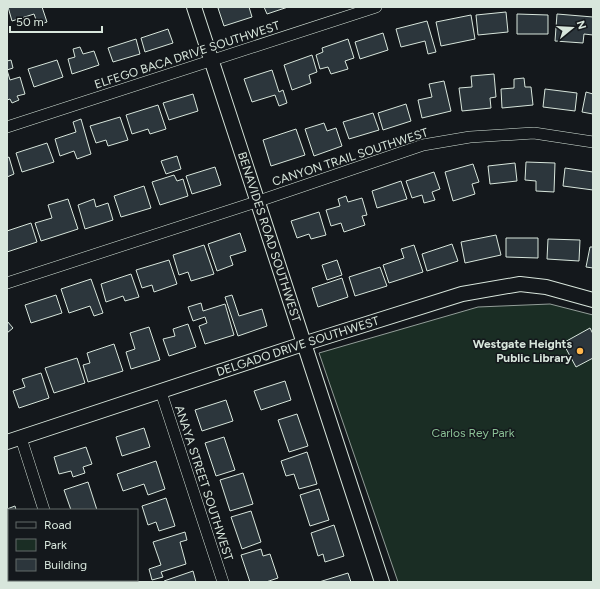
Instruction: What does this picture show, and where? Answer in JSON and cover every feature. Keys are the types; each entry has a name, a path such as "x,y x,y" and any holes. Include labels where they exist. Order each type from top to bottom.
{"street":[{"name":"BENAVIDES ROAD SOUTHWEST","path":"194,7 256,202 382,582"},
{"name":"ELFEGO BACA DRIVE SOUTHWEST","path":"7,127 376,7"},
{"name":"CANYON TRAIL SOUTHWEST","path":"7,282 256,202 423,145 470,137 534,133 593,142"},
{"name":"DELGADO DRIVE SOUTHWEST","path":"7,442 303,344 462,294 520,284 546,287 593,300"},
{"name":"ANAYA STREET SOUTHWEST","path":"161,392 223,582"},
{"path":"21,438 44,509"}],"green space":[{"name":"Carlos Rey Park","path":"550,304 593,315 593,582 398,582 319,353 478,307"}],"building":[{"path":"8,7 42,7 47,22 38,25 34,14 12,21"},
{"path":"249,7 252,17 224,26 218,8"},
{"path":"264,7 288,7 267,14"},
{"path":"506,12 508,32 478,35 476,15"},
{"path":"517,14 548,15 548,34 517,34"},
{"path":"557,14 593,17 593,35 584,34 583,43 555,41"},
{"path":"471,15 475,39 441,46 436,22"},
{"path":"427,21 436,52 428,54 425,41 401,47 396,29"},
{"path":"168,29 173,43 145,52 141,38"},
{"path":"383,33 388,50 360,59 355,42"},
{"path":"136,39 140,54 113,62 108,48"},
{"path":"348,39 354,58 345,61 348,69 331,74 328,67 320,69 316,55 323,52 322,48"},
{"path":"80,47 83,54 94,51 99,65 72,74 68,59 75,57 73,49"},
{"path":"312,55 317,72 309,75 311,83 292,90 284,65"},
{"path":"11,60 13,68 7,70 7,61"},
{"path":"57,60 63,77 34,87 28,69"},
{"path":"7,70 10,80 20,77 25,94 17,96 19,100 12,103 10,99 7,100"},
{"path":"272,70 279,92 283,90 287,103 279,106 275,95 252,102 244,79"},
{"path":"494,74 496,97 490,98 491,108 462,111 459,88 472,87 471,76"},
{"path":"524,78 525,87 531,87 533,105 502,108 501,89 514,88 514,79"},
{"path":"444,81 451,111 422,118 418,100 432,97 429,84"},
{"path":"545,89 577,93 575,111 543,107"},
{"path":"586,92 593,94 593,114 582,112"},
{"path":"193,94 198,111 169,120 163,103"},
{"path":"406,104 411,121 383,130 378,113"},
{"path":"158,105 166,129 150,134 148,129 132,134 126,115"},
{"path":"373,113 379,130 349,139 343,122"},
{"path":"120,117 128,140 108,146 106,140 96,143 90,126"},
{"path":"81,119 91,154 77,159 74,151 60,156 55,139 76,132 73,122"},
{"path":"324,123 327,131 336,128 342,146 314,156 305,129"},
{"path":"296,129 305,155 271,166 263,140"},
{"path":"47,143 54,162 22,172 16,153"},
{"path":"177,156 181,169 166,174 161,161"},
{"path":"9,157 14,174 7,177 7,158"},
{"path":"526,162 555,163 554,192 536,191 536,181 525,180"},
{"path":"515,163 517,181 490,184 488,166"},
{"path":"473,164 479,182 472,184 475,194 453,201 445,172"},
{"path":"215,167 221,185 192,194 186,176"},
{"path":"565,168 593,172 593,190 563,186"},
{"path":"434,172 440,189 432,192 435,200 424,203 422,195 412,198 406,181"},
{"path":"174,175 177,181 183,179 188,196 160,205 152,182"},
{"path":"401,181 407,199 377,208 372,191"},
{"path":"144,186 151,208 121,217 114,196"},
{"path":"346,196 348,202 362,198 367,215 362,216 365,225 344,232 341,223 331,226 326,210 340,206 338,199"},
{"path":"68,199 78,229 41,241 35,223 52,218 48,205"},
{"path":"94,199 96,207 108,203 113,220 85,229 78,205"},
{"path":"319,212 326,235 311,239 309,234 297,238 291,221"},
{"path":"31,223 37,242 7,252 7,231"},
{"path":"240,233 246,251 230,256 233,265 217,271 208,244"},
{"path":"496,235 501,255 465,263 461,242"},
{"path":"506,238 538,238 538,258 506,257"},
{"path":"548,239 580,240 579,261 547,259"},
{"path":"452,244 458,261 427,271 422,254"},
{"path":"204,245 214,274 191,281 188,272 179,275 173,255"},
{"path":"414,245 423,272 389,283 383,265 404,258 401,249"},
{"path":"590,247 593,247 593,268 586,267"},
{"path":"169,260 177,284 154,292 152,285 142,288 136,270"},
{"path":"337,260 342,275 327,280 322,265"},
{"path":"380,267 387,286 355,296 349,277"},
{"path":"131,274 139,297 125,301 123,296 106,302 101,284"},
{"path":"342,278 348,297 318,307 312,288"},
{"path":"91,279 103,313 94,316 90,306 69,313 61,289"},
{"path":"56,295 62,313 31,323 25,305"},
{"path":"232,295 239,316 262,309 267,326 238,336 225,297"},
{"path":"201,303 203,311 225,304 234,335 205,344 199,326 207,323 205,317 193,321 188,307"},
{"path":"7,321 13,328 7,333"},
{"path":"188,324 196,347 169,356 163,339 175,336 173,329"},
{"path":"149,327 160,360 131,369 126,352 135,349 130,333"},
{"name":"Westgate Heights Public Library","path":"590,328 593,334 593,358 576,367 563,343"},
{"path":"114,344 123,371 88,382 83,365 90,363 87,353"},
{"path":"77,358 85,383 54,393 45,368"},
{"path":"41,373 49,398 19,408 13,391 25,387 22,379"},
{"path":"285,381 291,400 261,410 254,391"},
{"path":"226,400 233,421 202,431 195,410"},
{"path":"297,414 308,446 289,452 278,420"},
{"path":"144,428 150,447 122,456 116,437"},
{"path":"224,437 235,470 216,476 205,443"},
{"path":"86,447 92,464 83,467 85,473 73,477 71,471 59,474 54,457"},
{"path":"307,452 317,484 299,489 294,474 286,476 281,461"},
{"path":"156,461 165,489 148,495 144,484 123,491 117,474"},
{"path":"243,473 253,504 230,511 220,480"},
{"path":"88,482 97,509 71,509 64,490"},
{"path":"319,489 329,520 310,526 300,495"},
{"path":"166,498 175,526 159,531 156,522 148,525 142,506"},
{"path":"15,506 16,509 8,509 8,541 7,541 7,509"},
{"path":"251,511 261,542 242,549 231,517"},
{"path":"334,525 344,556 325,562 323,554 318,556 311,533"},
{"path":"185,532 187,540 180,542 186,564 161,572 163,577 152,580 149,569 161,565 153,542"},
{"path":"261,549 263,556 270,554 278,578 266,582 250,582 241,555"},
{"path":"7,550 8,550 8,579"},
{"path":"193,571 196,582 164,582 164,581"},
{"path":"348,573 351,582 319,582"},
{"path":"96,581 115,581 115,582"}],"place":[{"name":"Westgate Heights Public Library","path":"580,351"}]}
